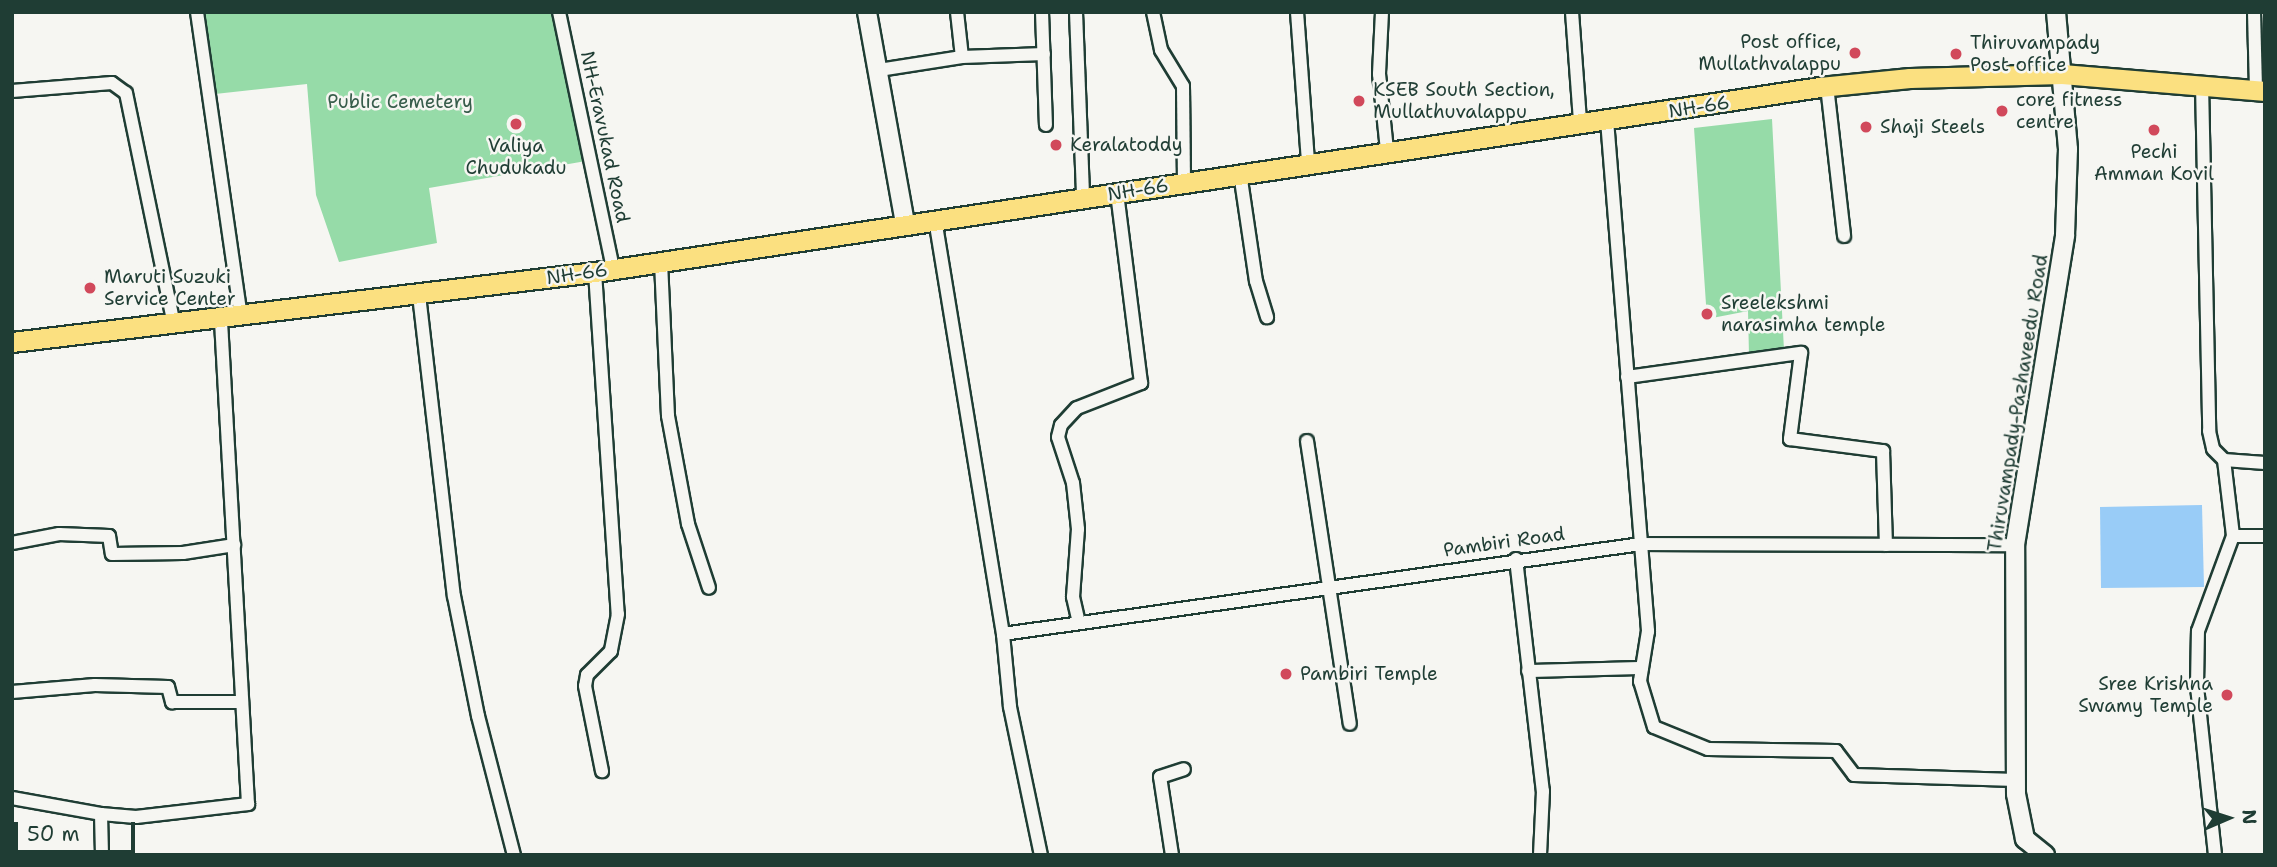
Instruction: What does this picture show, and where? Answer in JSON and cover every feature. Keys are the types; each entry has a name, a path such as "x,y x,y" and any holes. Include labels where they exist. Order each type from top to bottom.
{"main road":[{"path":"867,12 905,224"},
{"name":"Thiruvampady-Pazhaveedu Road","path":"2045,855 2025,839 2016,780 2015,545 2066,234 2068,149 2056,12"},
{"name":"NH-66","path":"12,342 241,317 604,271 1387,150 1827,86 1910,78 2062,74 2260,90"}],"street":[{"path":"197,12 241,317"},
{"name":"NH-Eravukad Road","path":"559,12 604,271 618,614 611,651 587,675 584,686 601,771"},
{"path":"957,12 962,57"},
{"path":"1042,12 1046,125"},
{"path":"1076,12 1083,197"},
{"path":"1153,12 1161,50 1183,86 1184,183"},
{"path":"1297,12 1308,163"},
{"path":"1382,12 1379,74 1387,150"},
{"path":"1572,12 1580,122"},
{"path":"2254,12 2260,90"},
{"path":"879,71 962,57 1044,54"},
{"path":"12,91 112,83 126,93 174,324"},
{"path":"2202,84 2210,430 2213,449 2224,460 2233,536 2198,631 2197,686 2215,855"},
{"path":"1827,86 1844,236"},
{"path":"1607,120 1648,631 1640,681 1654,727 1708,748 1836,751 1854,775 2016,780"},
{"path":"1240,173 1256,281 1268,317"},
{"path":"1079,623 1073,597 1078,529 1073,483 1058,437 1061,425 1077,408 1142,383 1117,193"},
{"path":"935,219 1003,634 1010,708 1041,855"},
{"path":"661,262 668,416 688,523 709,588"},
{"path":"419,295 454,596 478,716 514,855"},
{"path":"12,798 101,814 136,817 248,804 221,318"},
{"path":"1627,377 1801,353 1790,439 1883,451 1886,545"},
{"path":"1307,441 1350,724"},
{"path":"2224,460 2265,463"},
{"path":"12,543 59,534 109,536 112,554 183,553 234,545"},
{"path":"2233,536 2265,536"},
{"name":"Pambiri Road","path":"1003,634 1516,559 1641,544 2015,545"},
{"path":"1516,559 1543,791 1540,855"},
{"path":"1528,671 1642,667"},
{"path":"12,692 95,685 168,687 172,702 242,702"},
{"path":"1172,855 1160,777 1184,769"},
{"path":"101,814 102,855"}],"green space":[{"name":"Public Cemetery","path":"203,12 555,12 586,161 429,188 437,243 339,262 316,195 307,84 215,94"},
{"path":"1772,119 1784,350 1749,356 1748,311 1707,319 1694,128"}],"water":[{"path":"2202,505 2204,587 2101,588 2100,507"}],"place":[{"name":"Post office, Mullathvalappu","path":"1855,53"},
{"name":"Thiruvampady Post office","path":"1956,54"},
{"name":"KSEB South Section, Mullathuvalappu","path":"1359,101"},
{"name":"core fitness centre","path":"2002,111"},
{"name":"Valiya Chudukadu","path":"516,124"},
{"name":"Shaji Steels","path":"1866,127"},
{"name":"Pechi Amman Kovil","path":"2154,130"},
{"name":"Keralatoddy","path":"1056,145"},
{"name":"Maruti Suzuki Service Center","path":"90,288"},
{"name":"Sreelekshmi narasimha temple","path":"1707,314"},
{"name":"Pambiri Temple","path":"1286,674"},
{"name":"Sree Krishna Swamy Temple","path":"2227,695"}]}
